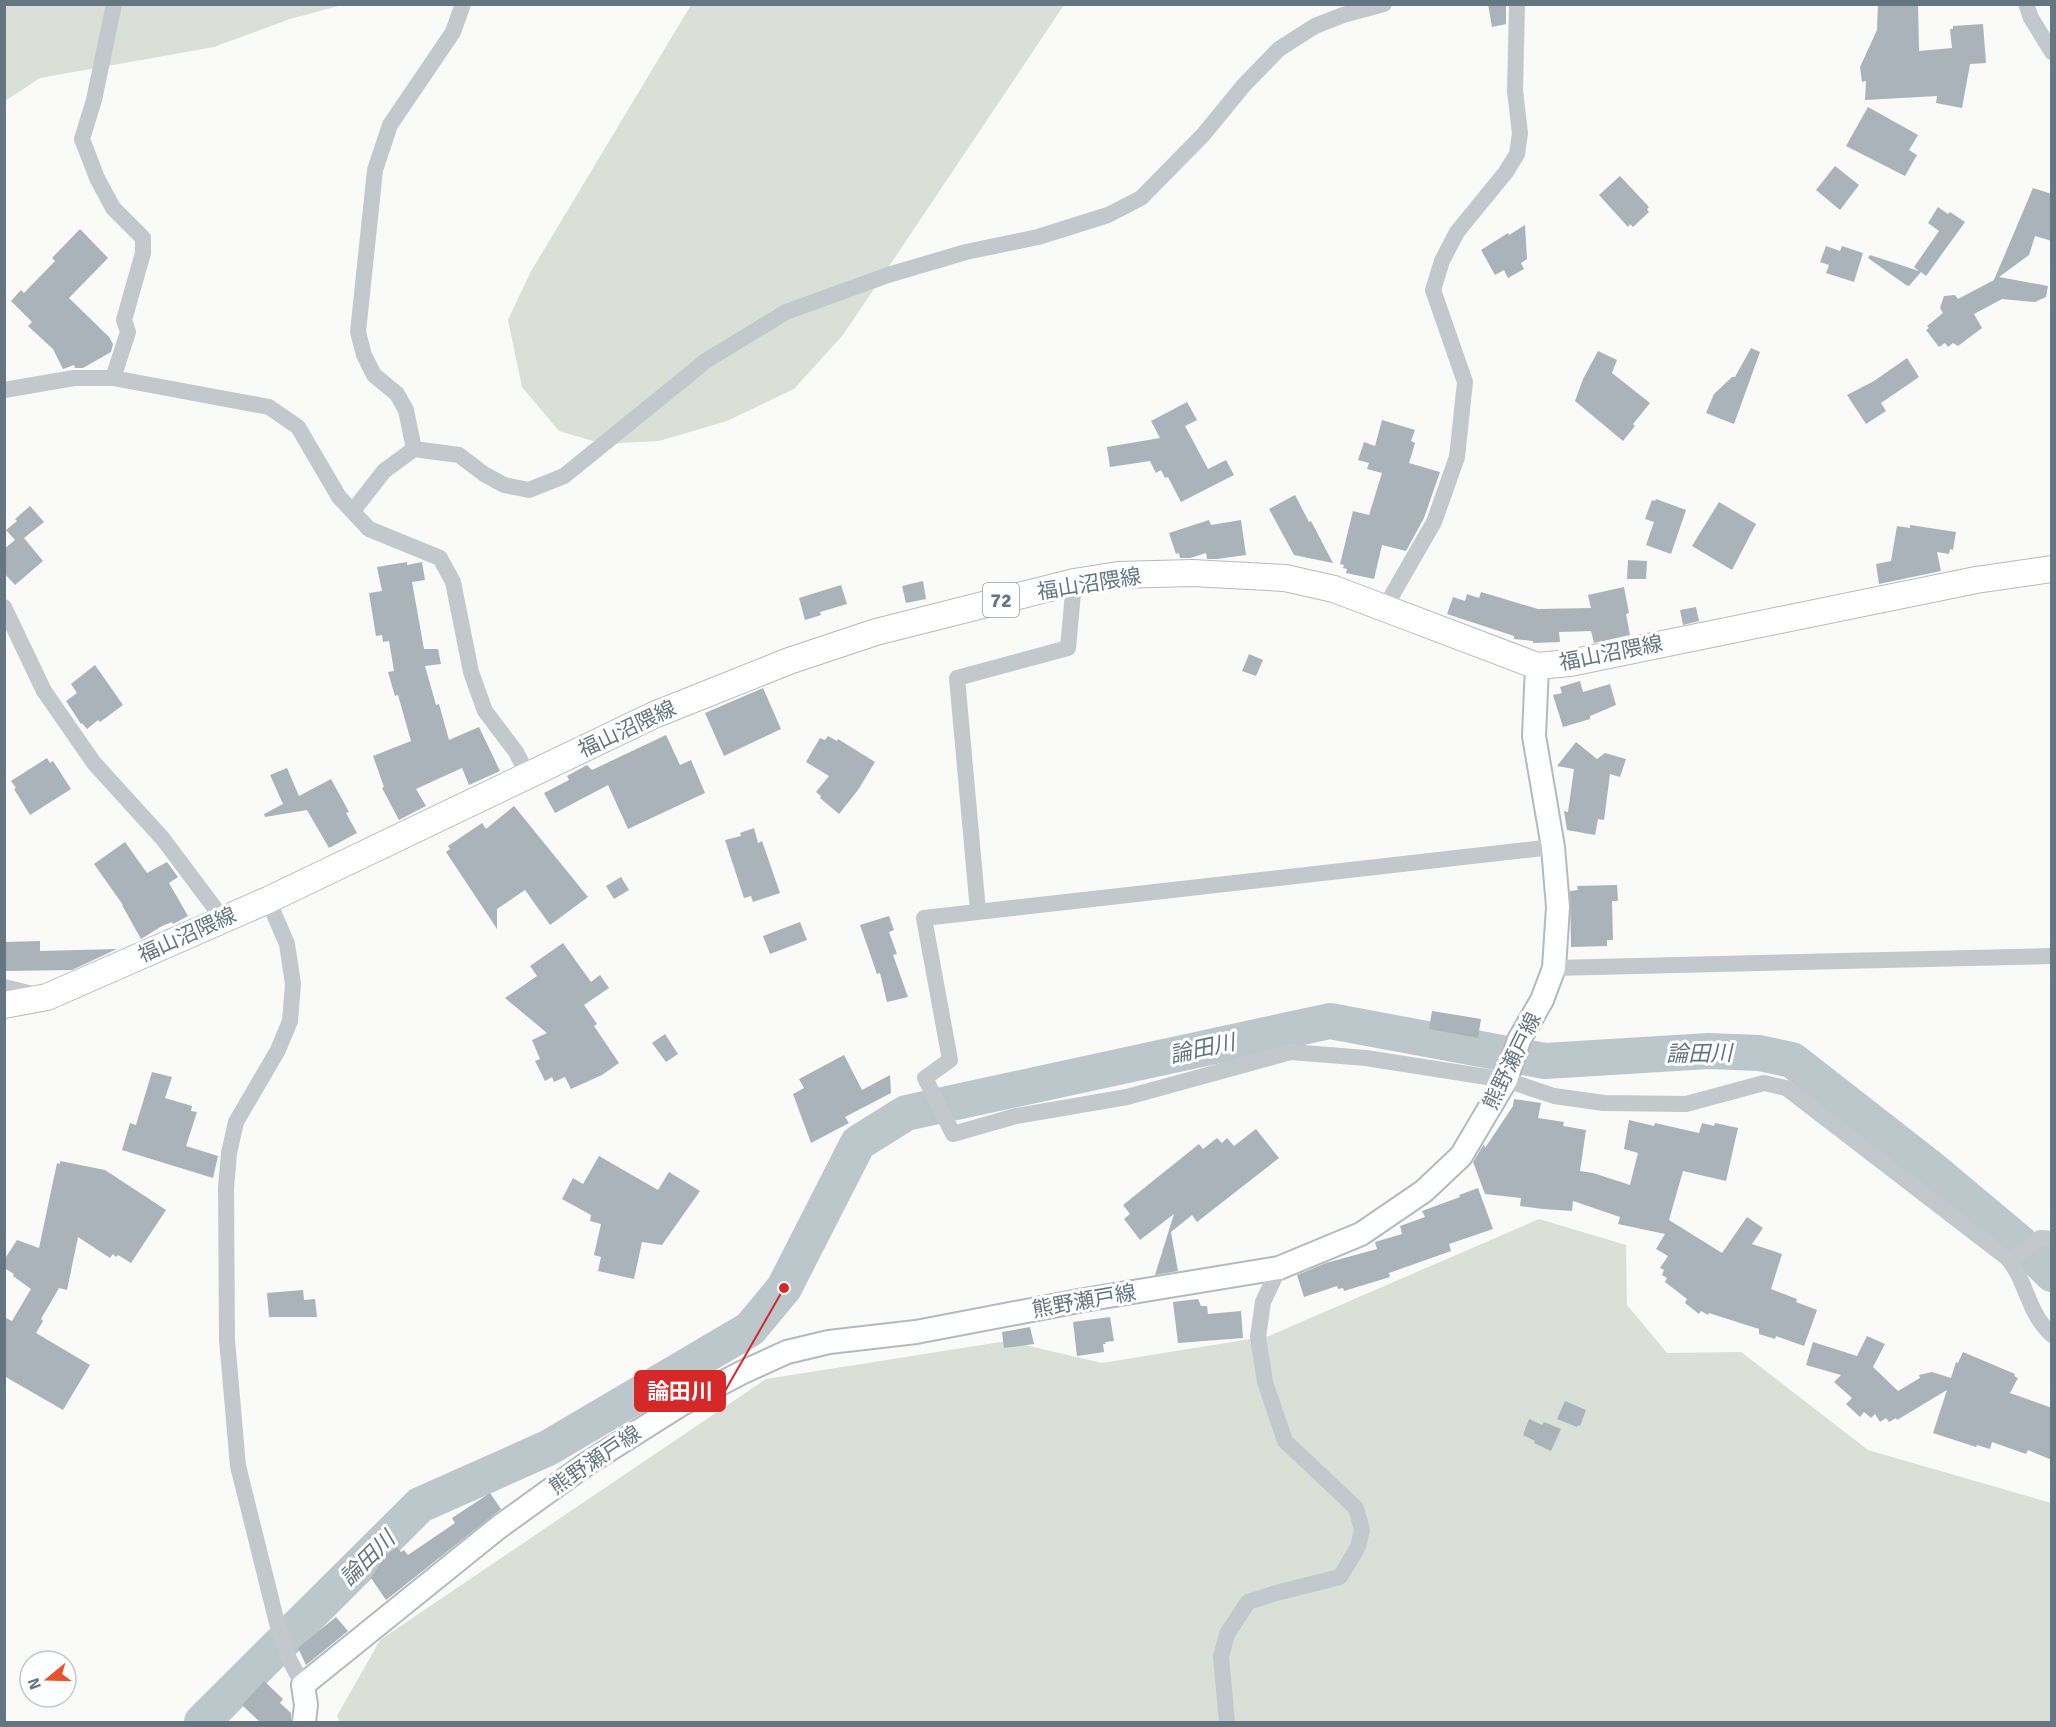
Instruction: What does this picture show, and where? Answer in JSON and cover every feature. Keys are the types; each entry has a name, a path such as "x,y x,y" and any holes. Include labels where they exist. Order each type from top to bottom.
{"main road":[{"name":"福山沼隈線","path":"4,1005 47,997 268,900 654,715 789,661 876,632 1074,582 1118,575 1171,574 1285,578 1334,589 1537,666 1570,663 1976,580 2052,569"},
{"name":"熊野瀬戸線","path":"303,1685 499,1527 585,1465 680,1405 787,1352 829,1342 916,1332 1084,1300 1279,1268 1361,1234 1424,1191 1461,1156 1506,1080 1519,1040 1542,1000 1554,968 1558,907 1553,847 1534,736 1537,666"},
{"path":"303,1685 306,1705 304,1722"}],"street":[{"path":"113,378 128,332 124,320 143,253 143,238 113,208 97,178 82,139 114,4"},
{"path":"414,449 406,410 397,394 374,375 364,355 358,332 375,170 390,125 453,32 463,4"},
{"path":"353,511 384,471 414,449 459,454 484,474 504,485 529,490 564,476 706,360 786,312 888,275 966,252 1038,237 1108,215 1141,198 1203,135 1244,85 1279,49 1315,26 1342,15 1384,4"},
{"path":"1384,609 1434,522 1457,457 1465,382 1433,290 1442,261 1457,232 1506,172 1517,154 1520,133 1515,91 1517,4"},
{"path":"2026,4 2031,18 2052,52"},
{"path":"4,390 74,378 113,378 269,407 298,427 339,497 369,529 440,558 453,582 471,672 485,711 516,752 528,775"},
{"path":"978,911 957,678 1068,648 1074,582"},
{"path":"4,607 44,691 94,764 163,839 224,919"},
{"path":"1553,847 924,918 950,1060 925,1078 952,1134 1016,1116 1127,1097 1291,1052 1366,1058 1506,1080 1554,1096 1604,1103 1686,1104 1764,1083 1786,1088 2010,1261 2040,1324 2052,1335"},
{"path":"268,900 287,944 293,984 290,1021 278,1050 236,1122 229,1153 226,1188 226,1340 238,1466 277,1623 289,1659 303,1685"},
{"path":"1554,968 2052,956"},
{"path":"4,987 47,997"},
{"path":"2010,1261 2040,1239 2052,1239"},
{"path":"1227,1722 1221,1657 1227,1634 1248,1602 1340,1577 1358,1547 1362,1530 1356,1508 1285,1441 1265,1382 1258,1337 1263,1302 1279,1268"}],"shaded area":[{"path":"5,5 342,5 290,19 214,47 40,78 5,101"},
{"path":"691,5 1064,5 843,335 794,389 727,421 659,441 603,444 559,431 522,387 508,320 530,273"},
{"path":"1539,1219 1626,1245 1627,1305 1667,1353 1741,1352 1868,1450 2051,1503 2051,1722 340,1722 337,1716 380,1640 766,1379 1007,1341 1102,1363 1269,1336"}],"building":[{"path":"1488,4 1506,4 1506,24 1492,27"},
{"path":"1878,4 1918,4 1919,51 1952,48 1950,29 1953,29 1953,26 1983,24 1986,63 1970,64 1962,108 1936,103 1937,96 1865,100 1866,81 1862,82 1860,67 1877,30"},
{"path":"1868,107 1918,135 1909,150 1917,155 1905,176 1846,146"},
{"path":"1835,166 1859,185 1840,210 1816,190"},
{"path":"1620,176 1649,207 1647,209 1649,212 1633,227 1630,224 1628,227 1599,195"},
{"path":"2033,188 2052,194 2052,241 2035,236 2029,255 1999,277 2048,286 2046,297 2035,302 2002,299 1974,314 1982,328 1958,346 1953,343 1948,347 1945,343 1939,347 1926,330 1929,328 1927,326 1943,313 1940,308 1944,296 1955,295 1958,299 1994,280"},
{"path":"1938,207 1965,222 1926,276 1921,272 1909,286 1868,258 1870,255 1919,271 1914,267 1939,231 1928,223"},
{"path":"1525,225 1527,259 1521,263 1524,269 1508,278 1504,270 1495,275 1481,250"},
{"path":"80,229 108,258 69,298 109,337 113,344 111,352 83,368 75,368 74,365 63,369 53,349 28,326 32,322 11,301 21,290 24,293 55,261 52,258"},
{"path":"1826,246 1840,251 1842,246 1863,253 1854,282 1826,273 1829,265 1820,262"},
{"path":"1751,348 1760,352 1734,424 1706,413 1714,394 1732,377 1735,377"},
{"path":"1598,351 1617,360 1612,373 1650,403 1623,441 1575,401 1583,379"},
{"path":"1907,358 1919,377 1881,403 1886,411 1866,424 1847,395 1874,381"},
{"path":"1187,402 1197,420 1185,426 1208,469 1226,460 1234,475 1181,502 1168,477 1165,478 1161,470 1156,473 1150,461 1110,467 1107,447 1160,438 1151,421"},
{"path":"1382,420 1415,430 1411,441 1415,443 1409,463 1440,472 1424,518 1406,551 1382,545 1374,579 1346,573 1347,569 1340,564 1353,511 1369,515 1382,473 1367,469 1369,463 1358,460 1364,442 1375,446"},
{"path":"1295,495 1333,563 1294,555 1269,509"},
{"path":"1656,499 1686,510 1671,554 1646,545 1654,522 1645,519 1652,500"},
{"path":"1719,502 1756,524 1732,570 1692,546"},
{"path":"30,506 44,522 24,538 43,561 15,585 4,573 4,549 15,540 6,530"},
{"path":"1209,520 1211,525 1241,520 1246,555 1207,559 1206,553 1190,558 1180,558 1179,553 1176,554 1169,533"},
{"path":"1910,525 1956,532 1953,550 1950,549 1949,554 1937,552 1941,571 1879,584 1876,564 1891,561 1897,526 1910,528"},
{"path":"1628,560 1647,561 1646,579 1627,579"},
{"path":"407,562 407,565 422,562 425,580 412,582 424,649 438,649 441,664 425,666 449,740 479,727 500,771 469,785 462,768 416,789 426,806 399,820 382,788 384,787 373,756 411,741 398,695 395,696 388,672 394,671 389,641 383,642 382,635 376,636 369,593 382,591 377,567"},
{"path":"923,581 926,599 906,603 902,586"},
{"path":"841,585 847,604 820,612 821,615 805,620 799,598"},
{"path":"1624,587 1630,635 1594,643 1591,631 1559,632 1560,642 1533,643 1533,641 1514,639 1514,636 1447,614 1453,597 1465,601 1467,594 1479,598 1481,592 1538,609 1591,608 1588,595"},
{"path":"1696,607 1699,621 1683,625 1680,610"},
{"path":"1249,654 1263,660 1256,676 1242,671"},
{"path":"95,665 123,705 87,729 81,724 66,701 77,693 71,684"},
{"path":"1580,681 1583,692 1610,684 1616,705 1590,716 1590,719 1563,727 1553,695 1562,693 1560,687"},
{"path":"763,688 781,729 724,756 705,713"},
{"path":"666,735 680,765 691,760 705,793 628,829 608,785 555,813 544,793 569,780 567,776 587,765 592,770"},
{"path":"828,736 837,741 838,739 875,762 858,790 839,814 816,792 829,776 806,762 820,738 825,740"},
{"path":"1576,742 1597,759 1605,753 1626,759 1620,777 1610,774 1604,820 1598,819 1595,835 1567,830 1564,811 1568,812 1574,769 1557,766"},
{"path":"47,758 50,763 53,761 71,789 30,815 11,781"},
{"path":"287,768 299,796 331,779 349,812 346,813 357,833 329,848 307,810 265,817 264,814 283,804 270,775"},
{"path":"514,806 588,897 550,925 525,890 497,909 497,929 446,852 450,849 448,846 482,823 486,829"},
{"path":"754,828 758,843 762,841 780,893 753,902 751,896 744,898 725,840 741,836 740,833"},
{"path":"125,842 147,873 167,862 178,877 169,883 188,916 173,924 172,922 162,926 141,939 123,905 94,864"},
{"path":"621,877 629,890 614,899 606,886"},
{"path":"1617,885 1618,901 1612,901 1613,940 1607,940 1607,946 1571,947 1570,891 1578,890 1577,886"},
{"path":"889,916 894,930 889,932 897,954 893,955 908,997 887,1002 880,973 877,974 860,925"},
{"path":"800,922 807,940 770,954 763,936"},
{"path":"40,941 40,951 117,949 72,970 4,971 4,942"},
{"path":"563,943 591,982 600,975 609,988 584,1005 597,1024 594,1026 619,1063 602,1075 571,1089 565,1077 554,1082 552,1077 545,1081 535,1061 540,1059 532,1040 547,1033 505,998 537,976 530,966"},
{"path":"1432,1011 1481,1019 1478,1038 1429,1029"},
{"path":"665,1034 678,1054 666,1062 652,1043"},
{"path":"844,1055 862,1090 890,1075 891,1093 845,1117 849,1123 811,1143 793,1094 804,1088 799,1079"},
{"path":"152,1072 172,1077 165,1098 192,1106 191,1111 197,1112 186,1146 218,1156 213,1178 122,1150 130,1123 136,1125"},
{"path":"1514,1099 1541,1103 1538,1118 1564,1122 1563,1126 1586,1130 1580,1171 1630,1185 1638,1153 1624,1149 1629,1120 1699,1133 1702,1123 1738,1128 1726,1181 1683,1171 1669,1220 1722,1253 1747,1217 1763,1228 1752,1244 1782,1254 1771,1289 1817,1310 1804,1346 1776,1336 1775,1339 1759,1334 1759,1329 1709,1313 1708,1315 1701,1311 1699,1314 1685,1303 1687,1299 1665,1282 1667,1278 1662,1275 1664,1270 1660,1268 1668,1256 1656,1249 1665,1234 1618,1224 1620,1217 1573,1201 1572,1211 1543,1209 1520,1206 1521,1198 1485,1194 1473,1162 1513,1106"},
{"path":"1256,1129 1279,1158 1197,1222 1192,1215 1171,1232 1178,1271 1155,1275 1174,1214 1140,1240 1124,1219 1130,1214 1123,1205 1199,1144 1203,1149 1217,1138 1222,1143 1227,1138 1234,1146"},
{"path":"599,1156 658,1190 669,1172 700,1191 662,1245 642,1242 634,1279 598,1271 601,1257 594,1255 601,1224 590,1221 591,1215 562,1199 573,1178 583,1184"},
{"path":"60,1161 105,1170 166,1210 131,1263 118,1255 116,1257 113,1254 110,1258 78,1237 67,1290 59,1288 41,1319 43,1321 36,1333 90,1365 63,1410 4,1376 4,1317 12,1321 31,1289 4,1268 4,1260 17,1240 39,1248 57,1163 60,1164"},
{"path":"1478,1188 1493,1229 1449,1244 1451,1251 1389,1273 1390,1277 1344,1291 1343,1288 1338,1289 1337,1286 1304,1297 1297,1275 1326,1263 1377,1249 1375,1242 1402,1234 1400,1226 1425,1217 1422,1211"},
{"path":"303,1290 304,1300 315,1299 317,1317 269,1317 267,1293"},
{"path":"1198,1299 1201,1306 1207,1306 1208,1314 1241,1311 1243,1338 1178,1343 1173,1302"},
{"path":"1110,1317 1114,1341 1103,1344 1104,1352 1077,1356 1073,1322"},
{"path":"1030,1327 1034,1344 1004,1348 1002,1332"},
{"path":"1867,1336 1885,1344 1873,1367 1898,1391 1920,1378 1919,1375 1932,1372 1951,1378 1956,1362 1958,1363 1963,1352 2015,1374 2014,1376 2018,1378 2010,1393 2052,1408 2052,1460 2028,1450 2026,1454 1992,1442 1990,1449 1977,1445 1976,1447 1933,1433 1947,1390 1897,1420 1896,1418 1889,1422 1886,1418 1880,1422 1875,1414 1871,1418 1864,1412 1860,1417 1846,1404 1852,1398 1834,1382 1841,1375 1806,1365 1813,1342 1857,1356"},
{"path":"1565,1401 1586,1410 1580,1426 1577,1427 1557,1419"},
{"path":"1529,1419 1542,1425 1544,1422 1561,1429 1551,1451 1523,1435"},
{"path":"490,1493 501,1509 386,1600 371,1578 385,1556 397,1547 408,1555 455,1523 452,1518"},
{"path":"336,1617 348,1631 306,1665 298,1648"},
{"path":"264,1681 283,1699 280,1703 291,1713 291,1722 260,1722 242,1705"}],"waterway":[{"name":"論田川","path":"202,1722 420,1505 548,1448 750,1329 784,1288 858,1143 906,1113 1330,1021 1545,1061 1709,1051 1759,1053 1792,1060 1933,1170 2027,1249 2052,1274"}],"place":[{"name":"論田川","path":"784,1288"}]}
